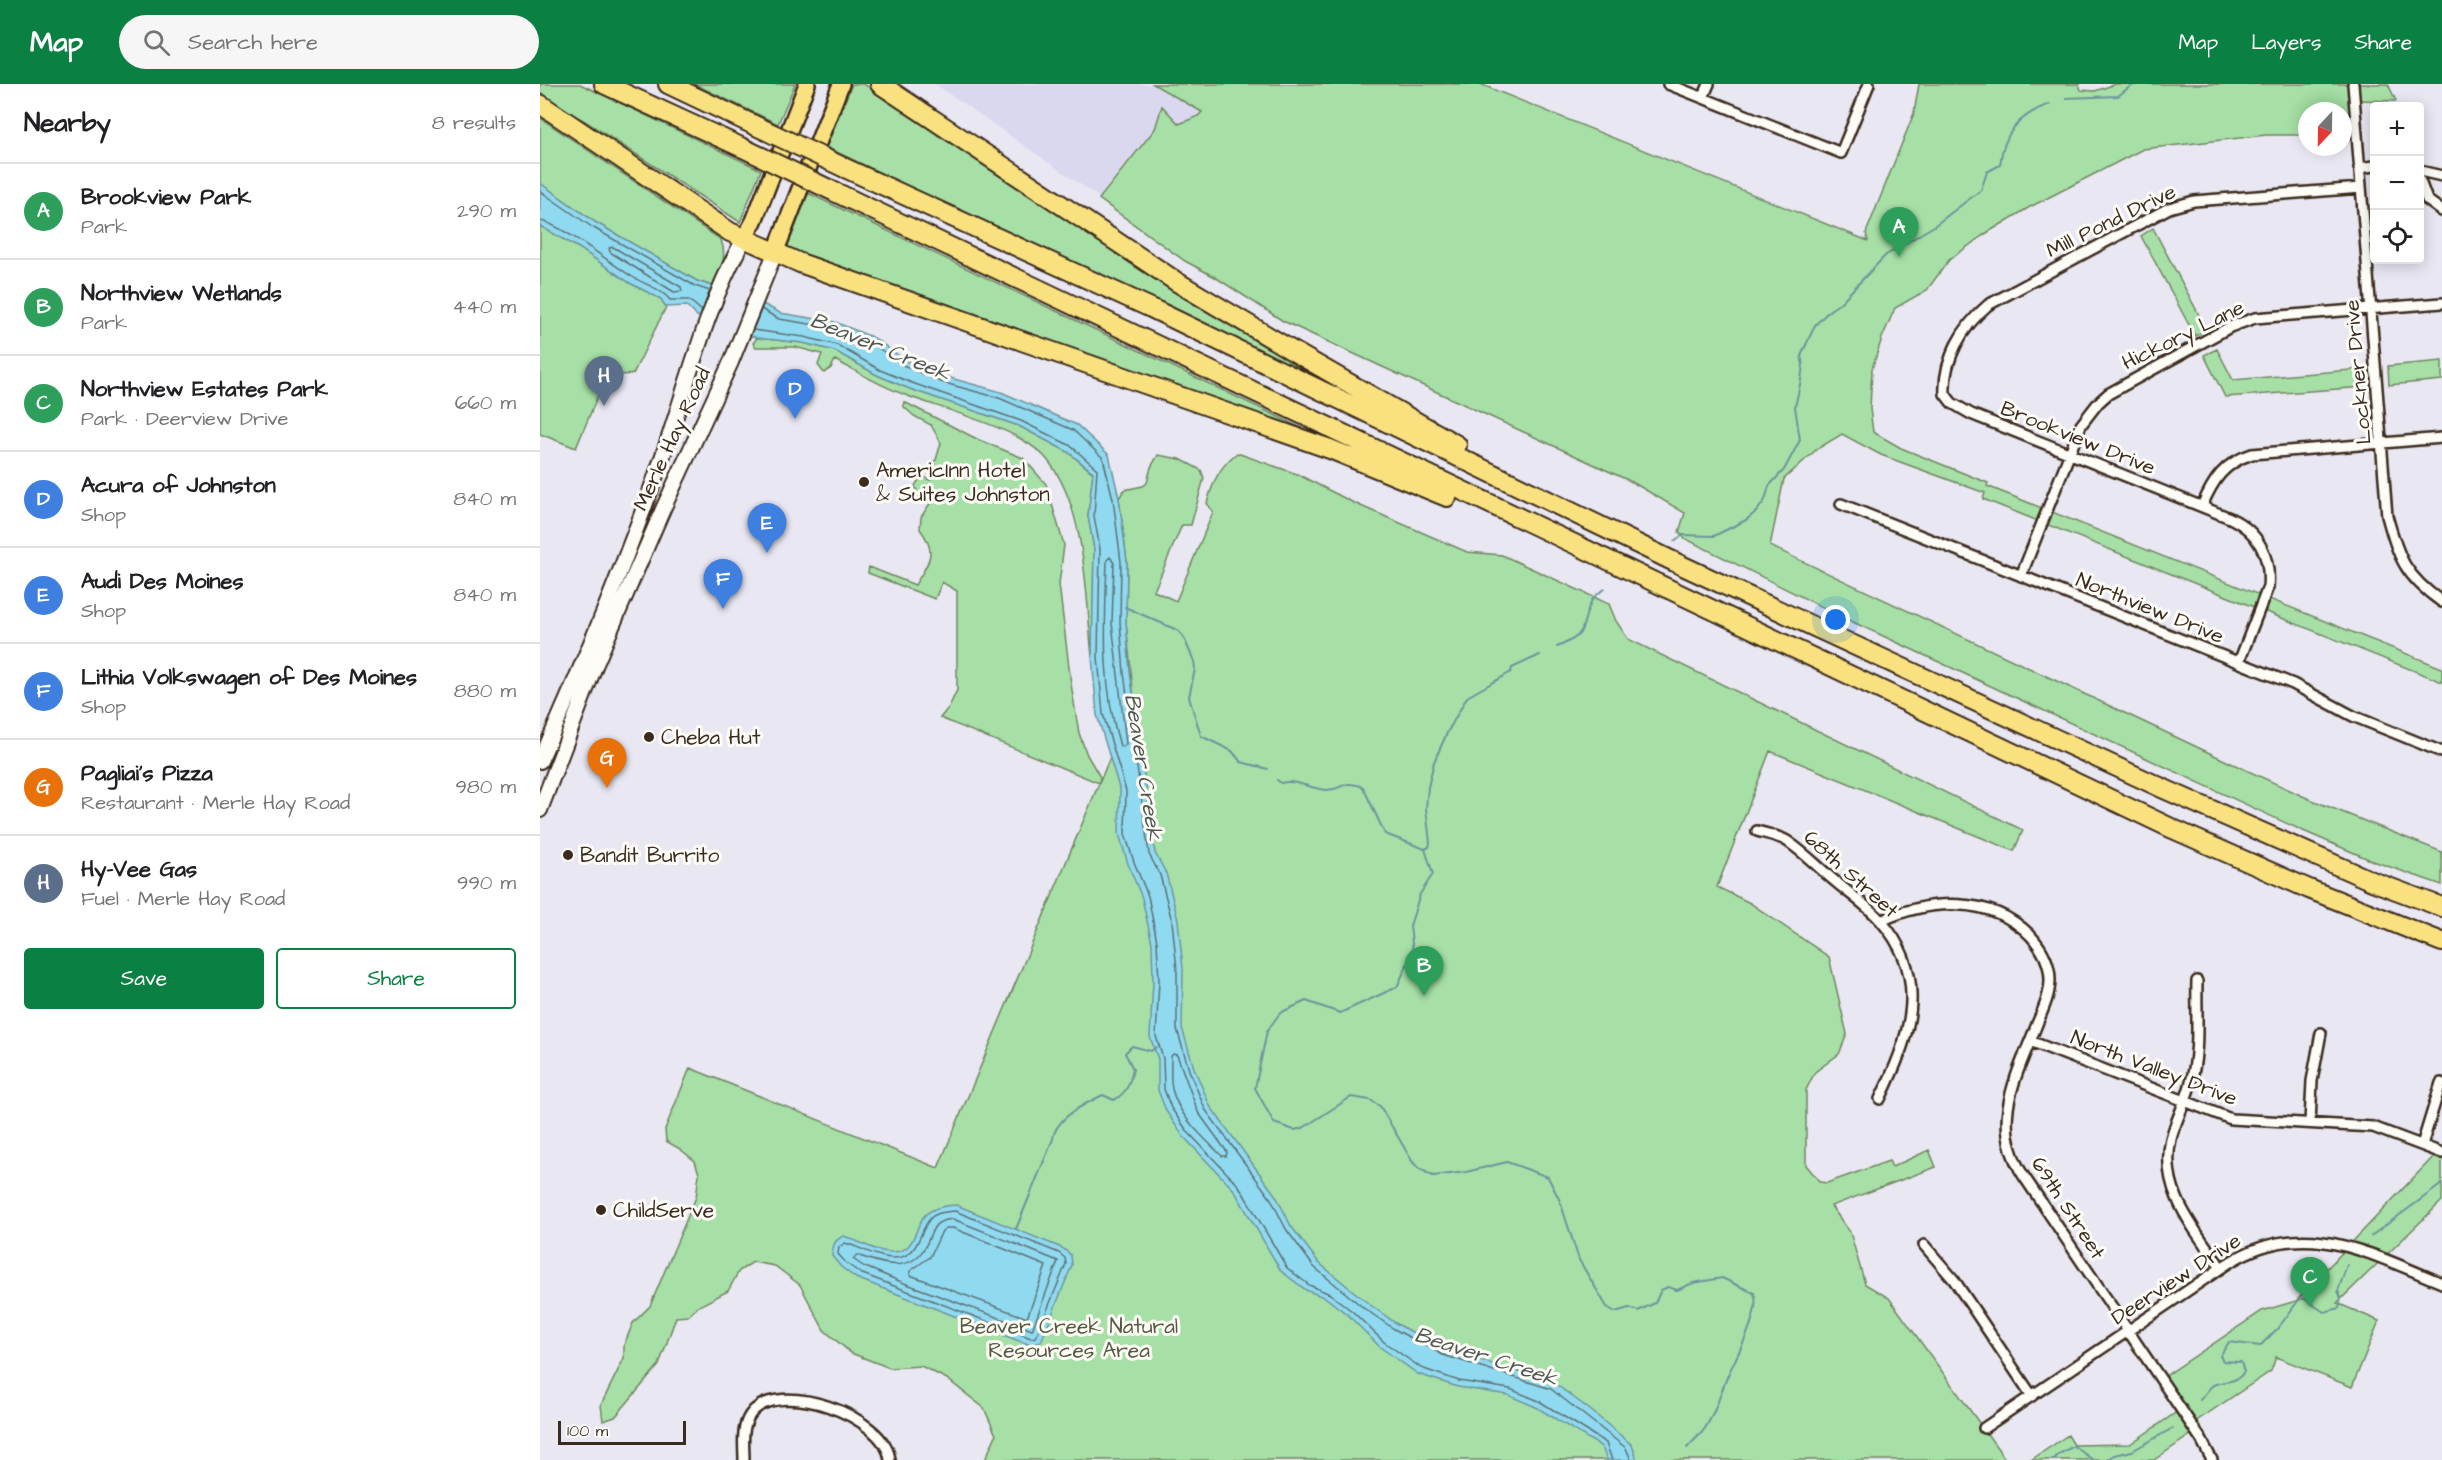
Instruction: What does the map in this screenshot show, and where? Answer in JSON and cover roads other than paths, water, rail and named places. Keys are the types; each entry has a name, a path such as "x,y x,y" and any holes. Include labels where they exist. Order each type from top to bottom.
{"highway":[{"path":"604,84 743,148 2173,829 2309,889 2442,942"},
{"path":"668,84 1151,308 1528,492 2162,788 2372,881 2442,907"},
{"path":"880,84 1178,282 1498,469 1528,492"},
{"path":"540,104 744,239 775,253 1330,449 1620,567"}],"main road":[{"name":"Merle Hay Road","path":"540,761 653,483 697,348 728,272 754,221 807,84"},
{"name":"Merle Hay Road","path":"540,810 600,655 663,509 731,362 841,84"}],"street":[{"path":"1668,84 1841,153 1869,84"},
{"path":"1704,98 1709,84"},
{"name":"Lockner Drive","path":"2353,84 2387,516 2396,548 2409,574 2421,587 2442,602"},
{"path":"2359,168 2370,167"},
{"path":"2424,172 2442,176"},
{"name":"Mill Pond Drive","path":"1945,394 1944,379 1956,346 1968,324 1982,309 2000,297 2150,217 2181,203 2194,201 2361,188"},
{"path":"2424,192 2427,200 2442,211"},
{"name":"Hickory Lane","path":"2069,453 2088,414 2103,398 2120,386 2242,322 2268,316 2442,303"},
{"name":"Brookview Drive","path":"1945,394 1952,403 1971,414 2202,506 2244,526 2260,542 2265,553 2269,575 2265,597 2239,662"},
{"path":"2202,506 2215,478 2223,470 2241,458 2262,452 2442,438"},
{"path":"2021,576 2069,453"},
{"name":"Northview Drive","path":"1841,504 2239,662 2317,695 2376,726 2442,752"},
{"name":"68th Street","path":"1757,831 1786,840 1881,921 1902,956 1910,986 1911,1003 1907,1034 1880,1100"},
{"name":"69th Street","path":"1881,921 1924,906 1961,905 1995,911 2021,927 2041,949 2049,969 2050,980 2046,1001 2008,1100 2006,1129 2012,1156 2029,1185 2201,1439 2212,1460"},
{"path":"2197,981 2194,1067 2185,1102 2171,1140 2169,1155 2171,1183 2180,1206 2222,1268"},
{"path":"2310,1123 2312,1081 2321,1033"},
{"name":"North Valley Drive","path":"2030,1041 2231,1119 2373,1127 2442,1153"},
{"path":"2422,1145 2441,1083"},
{"name":"Deerview Drive","path":"1984,1428 2222,1268 2260,1248 2291,1240 2308,1239 2350,1246 2442,1282"},
{"path":"1924,1245 1954,1280 2032,1396"},
{"path":"744,1460 744,1434 749,1416 764,1403 779,1399 810,1402 842,1411 861,1421 877,1435 889,1452 890,1460"}],"water":[{"name":"Beaver Creek","path":"540,183 595,222 697,281 763,304 780,313 835,322 874,338 905,360 943,376 1001,392 1077,425 1109,455 1119,498 1127,562 1126,622 1130,672 1155,853 1166,873 1178,920 1183,969 1182,1028 1194,1068 1210,1106 1276,1196 1291,1226 1319,1263 1397,1324 1446,1350 1554,1383 1632,1445 1637,1460 1607,1460 1602,1447 1536,1407 1508,1395 1458,1387 1418,1374 1380,1347 1348,1315 1326,1298 1306,1290 1281,1271 1234,1190 1183,1136 1166,1111 1158,1090 1158,1059 1150,1037 1153,981 1152,943 1142,898 1119,834 1120,791 1097,715 1092,657 1094,549 1088,516 1093,472 1068,452 1019,426 910,389 877,375 835,351 803,343 757,338 697,316 687,306 666,307 661,299 630,283 579,248 540,226"},
{"path":"956,1205 1062,1248 1071,1255 1072,1265 1041,1342 1031,1345 1019,1341 856,1278 841,1267 832,1256 835,1243 844,1236 881,1251 901,1251 914,1238 921,1220 928,1212 939,1207"}],"waterway":[{"path":"2066,98 2118,96 2131,86 2139,84"},
{"path":"1674,541 1683,535 1714,536 1746,520 1757,511 1765,500 1769,486 1784,470 1800,440 1795,407 1803,364 1801,356 1815,325 1839,304 1886,255 1934,226 1981,190 1987,172 2000,165 2005,144 2015,127 2039,108 2050,104"},
{"path":"1557,647 1579,634 1592,600 1605,589"},
{"path":"1125,607 1177,630 1183,636 1194,661 1195,669 1189,697 1201,736 1232,751 1241,762 1268,769"},
{"path":"1425,849 1430,843 1426,808 1434,762 1467,697 1511,672 1512,668 1540,655"},
{"path":"1277,780 1281,783 1292,782 1327,790 1333,790 1346,784 1363,787 1385,834 1425,849 1433,874 1420,894 1410,926 1413,952 1397,987 1340,1013 1306,1001 1280,1013 1267,1031 1255,1088 1274,1123 1294,1130 1303,1128 1351,1097 1370,1100 1380,1106 1412,1161 1418,1168 1433,1176 1466,1172 1507,1162 1548,1177 1560,1201 1579,1260 1607,1307 1615,1312 1629,1308 1638,1311 1655,1303 1661,1290 1668,1287 1677,1290 1693,1283 1722,1278 1754,1293 1756,1301 1751,1322 1714,1411 1703,1431 1687,1448"},
{"path":"1016,1229 1059,1124 1072,1112 1096,1098 1103,1095 1114,1100 1125,1091 1133,1069 1125,1053 1132,1046 1151,1051 1156,1047"},
{"path":"2371,1236 2442,1184"},
{"path":"2200,1400 2213,1385 2234,1380 2244,1372 2241,1362 2223,1361 2220,1356 2229,1342 2260,1346 2303,1298 2324,1312 2339,1308 2341,1298 2338,1291 2347,1265"},
{"path":"2107,1460 2115,1455 2132,1451 2173,1428"},
{"path":"2053,1460 2074,1446 2093,1460"}],"place":[{"name":"Brookview Park","path":"1899,257"},
{"name":"Hy-Vee Gas","path":"604,406"},
{"name":"Acura of Johnston","path":"795,419"},
{"name":"AmericInn Hotel & Suites Johnston","path":"864,482"},
{"name":"Audi Des Moines","path":"767,553"},
{"name":"Lithia Volkswagen of Des Moines","path":"723,609"},
{"name":"Cheba Hut","path":"649,737"},
{"name":"Pagliai's Pizza","path":"607,788"},
{"name":"Bandit Burrito","path":"568,855"},
{"name":"Northview Wetlands","path":"1424,996"},
{"name":"ChildServe","path":"601,1210"},
{"name":"Northview Estates Park","path":"2310,1307"}],"park label":[{"name":"Beaver Creek Natural Resources Area","path":"1069,1338"}]}
